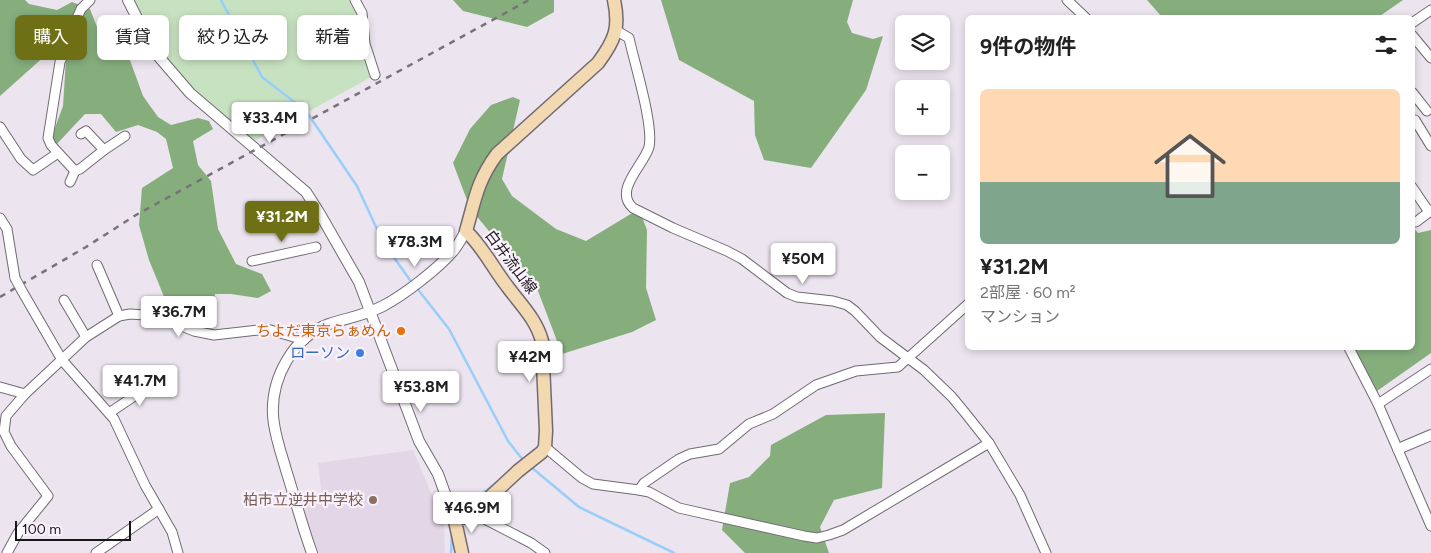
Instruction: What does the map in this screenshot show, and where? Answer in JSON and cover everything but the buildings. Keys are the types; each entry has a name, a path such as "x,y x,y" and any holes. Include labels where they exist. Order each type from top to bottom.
{"main road":[{"path":"614,0 617,31"},
{"name":"白井流山線","path":"545,447 542,341 538,327 476,240 466,230 480,181 497,154 598,63 609,48 617,31"},
{"path":"462,553 454,521 473,513 518,471 542,452 545,447"}],"street":[{"path":"75,171 58,153 48,138 60,62 81,9 90,0"},
{"path":"128,0 153,50 190,93 306,192 359,282 419,441 438,474 454,521"},
{"path":"356,0 362,13 365,44 375,75"},
{"path":"1067,0 1083,15"},
{"path":"1415,21 1431,10"},
{"path":"617,31 629,38 650,129 648,148 629,182 626,195 628,204 673,228 728,251 742,259 787,293 797,297 832,301 847,305 855,311 880,337 924,370 952,397 989,443 1020,495 1046,553"},
{"path":"1415,39 1431,58"},
{"path":"1415,95 1429,110 1415,120"},
{"path":"1415,122 1431,146"},
{"path":"0,127 21,159 33,170 58,153"},
{"path":"82,134 86,131 104,150"},
{"path":"70,182 75,171 125,136"},
{"path":"1415,191 1430,211 1416,222"},
{"path":"0,218 7,229 14,278 62,360 114,419 145,485 172,532 178,553"},
{"path":"310,552 275,430 273,403 277,379 292,352 304,340 328,324 370,312 384,305 439,264 454,250 466,230"},
{"path":"252,261 316,248"},
{"path":"97,265 119,316"},
{"path":"64,300 86,338"},
{"path":"638,490 644,483 679,459 690,454 719,449 749,424 773,414 816,385 856,371 898,367 965,307"},
{"path":"8,553 18,534 48,496 11,446 4,432 6,416 24,394 86,338 119,316 130,314 166,320 194,331 214,334 267,329 304,340"},
{"path":"1350,350 1378,404 1431,526"},
{"path":"1378,404 1431,370"},
{"path":"110,413 157,381"},
{"path":"0,388 24,394"},
{"path":"1398,449 1431,435"},
{"path":"545,447 582,478 593,484 649,492 678,508 776,531 817,538 843,530 989,443"},
{"path":"96,553 158,509"},
{"path":"473,513 545,553"}],"shaded area":[{"name":"柏市立逆井中学校","path":"413,450 444,524 445,553 319,553 301,505 322,496 318,463"}],"green space":[{"path":"0,0 25,0 29,4 57,10 72,2 90,9 97,27 97,60 130,60 143,96 158,117 171,125 198,118 209,121 213,129 193,141 198,165 211,181 218,229 236,264 262,274 271,291 258,298 215,294 213,305 181,311 167,304 149,260 139,225 142,188 173,168 166,139 157,132 138,125 116,132 101,114 85,114 56,145 52,136 63,106 66,60 87,60 87,15 15,15 15,60 40,60 0,96"},
{"path":"128,0 355,0 359,15 297,15 297,60 369,60 369,52 375,75 249,144 190,93 162,60 169,60 169,15 136,15"},
{"path":"453,0 554,0 554,12 527,27 463,11"},
{"path":"661,0 853,0 847,22 852,33 873,39 883,36 866,90 811,168 764,160 755,135 754,101 679,60"},
{"path":"1147,0 1403,0 1381,15 1160,15"},
{"path":"513,97 520,100 502,179 512,196 556,229 586,241 639,209 647,230 646,288 656,320 632,332 562,354 538,291 470,208 453,163 470,129 491,105"},
{"path":"1415,229 1418,233 1431,230 1431,353 1377,391 1354,350 1415,350"},
{"path":"885,413 882,488 834,500 820,527 829,553 745,553 722,530 730,483 749,477 770,456 771,445 826,415"}],"waterway":[{"path":"221,0 262,77 306,111 357,186 383,242 412,283"},
{"path":"416,287 449,329 508,441 523,460"},
{"path":"531,467 579,507 674,553"},
{"path":"477,501 483,493 501,479"},
{"path":"451,553 452,535"}],"railway":[{"path":"0,297 86,247 136,215 529,0"}],"place":[{"name":"ちよだ東京らぁめん","path":"401,331"},
{"name":"ローソン","path":"360,353"},
{"name":"柏市立逆井中学校","path":"373,500"}]}
